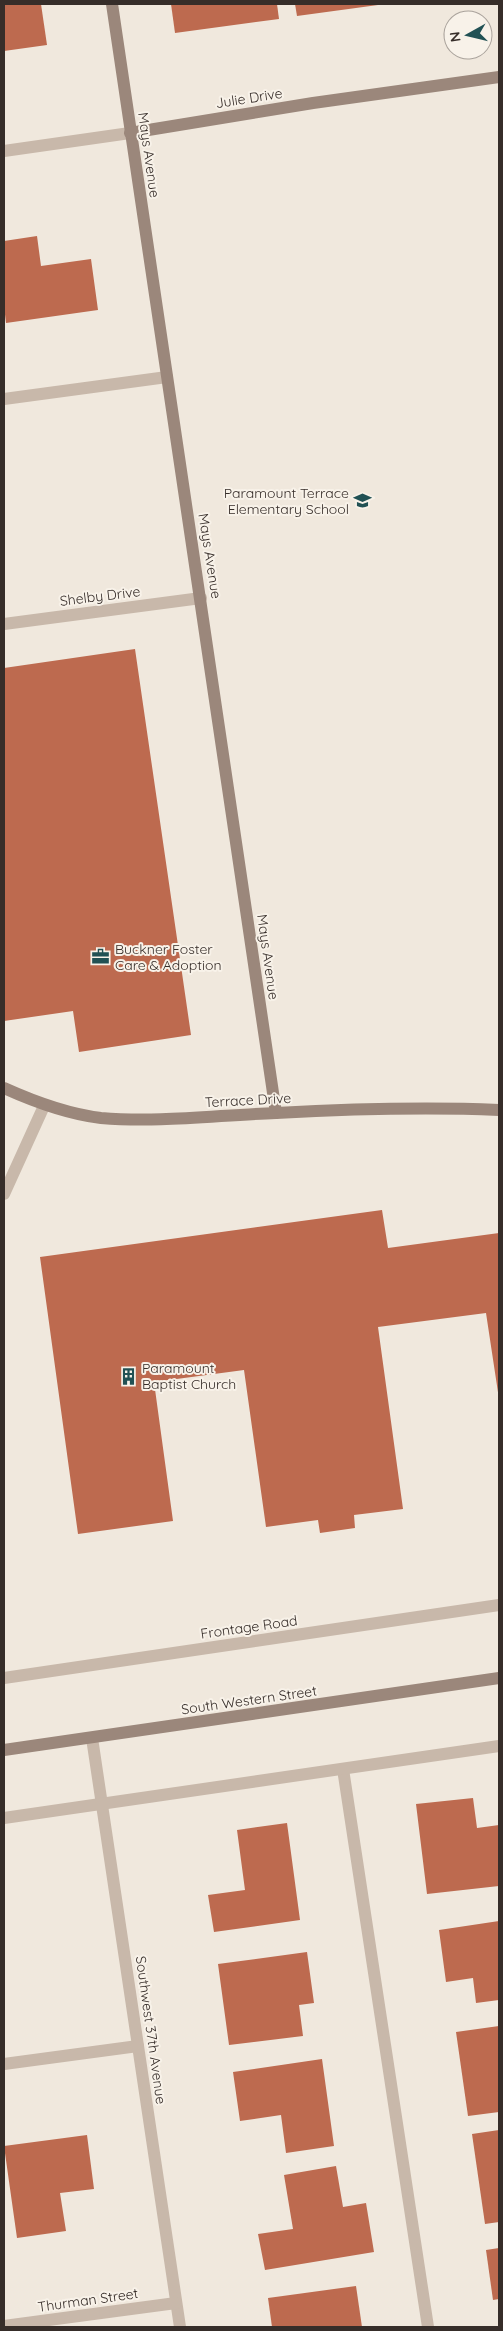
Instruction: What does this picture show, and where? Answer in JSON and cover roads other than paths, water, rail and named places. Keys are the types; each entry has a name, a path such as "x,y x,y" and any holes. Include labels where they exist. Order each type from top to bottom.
{"street":[{"name":"Mays Avenue","path":"112,4 276,1113"},
{"name":"Julie Drive","path":"4,151 130,133 314,102 499,77"},
{"path":"4,399 167,377"},
{"name":"Shelby Drive","path":"4,624 201,598"},
{"name":"Terrace Drive","path":"4,1088 44,1106 100,1118 153,1120 276,1113 461,1108 499,1110"},
{"path":"4,1194 44,1106"},
{"name":"Frontage Road","path":"4,1678 499,1605"},
{"name":"South Western Street","path":"4,1750 499,1678"},
{"name":"Southwest 37th Avenue","path":"92,1738 180,2327"},
{"path":"4,1818 499,1746"},
{"path":"343,1769 428,2327"},
{"path":"4,2064 138,2046"},
{"name":"Thurman Street","path":"4,2326 176,2303"}],"place":[{"name":"Paramount Terrace Elementary School","path":"363,501"},
{"name":"Buckner Foster Care & Adoption","path":"101,957"},
{"name":"Paramount Baptist Church","path":"128,1376"}]}
